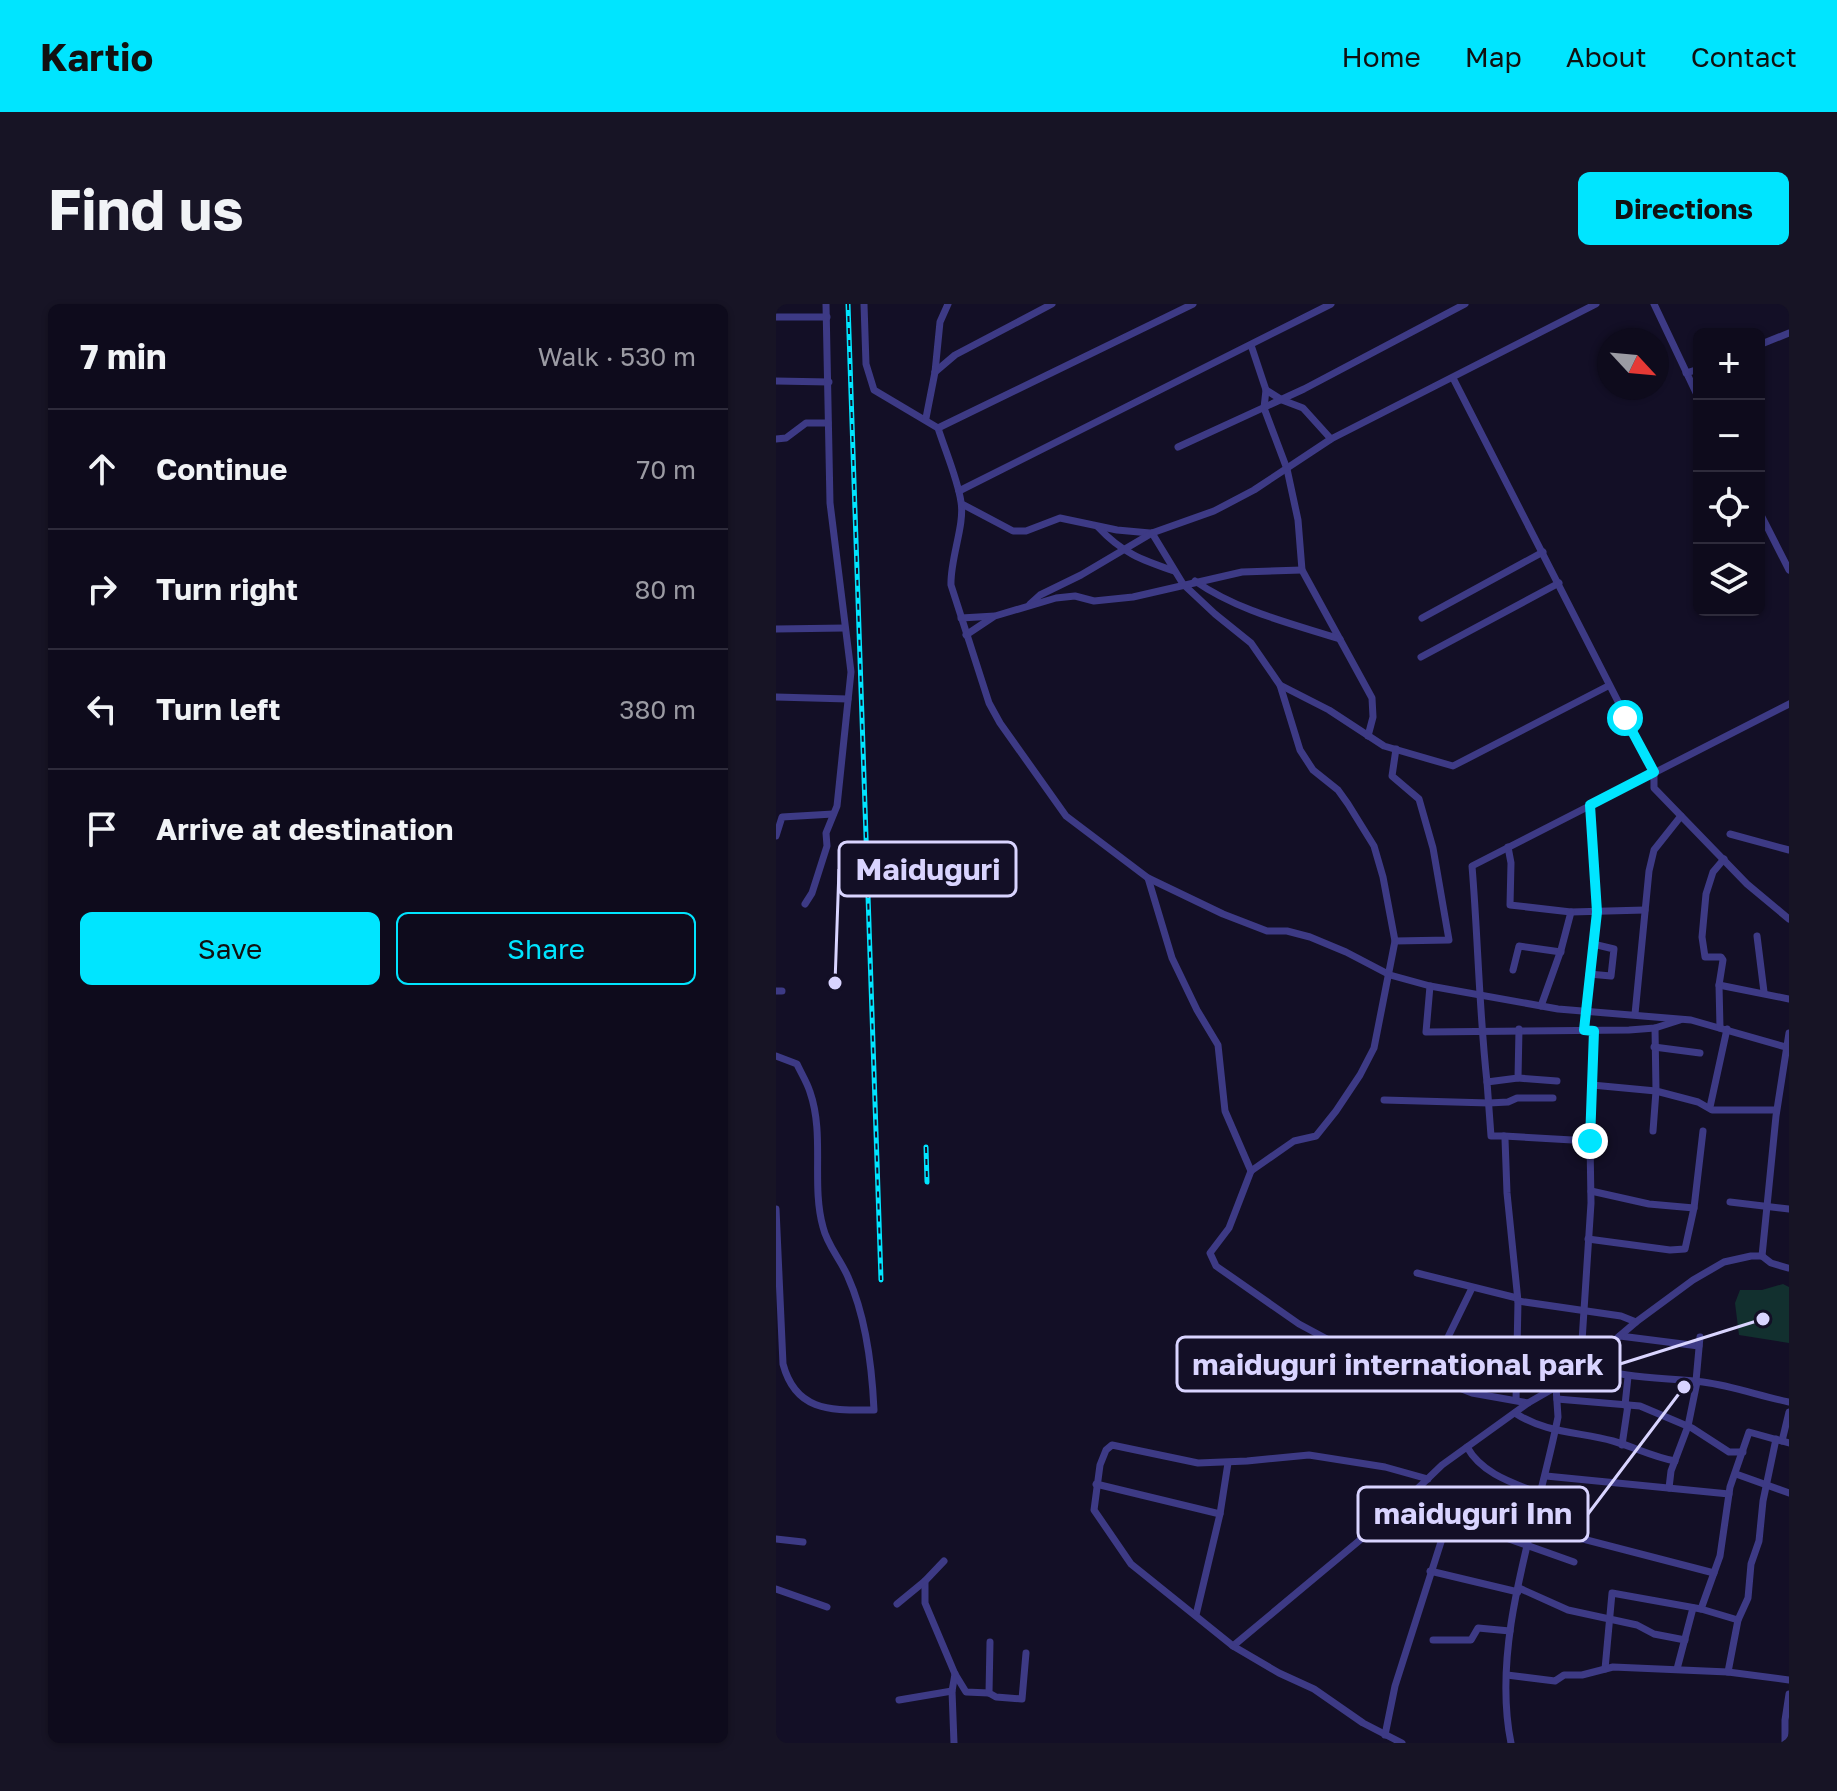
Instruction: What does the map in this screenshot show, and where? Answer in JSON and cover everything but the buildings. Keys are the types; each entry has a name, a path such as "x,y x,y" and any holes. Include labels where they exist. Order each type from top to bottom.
{"street":[{"path":"805,904 812,893 827,846 826,833 837,806 851,672 830,503 826,304"},
{"path":"864,304 866,364 874,390 926,418 938,428 959,491 962,504 950,570 951,585 989,703 1066,816 1148,878 1223,914 1267,931 1287,931 1322,942 1390,975 1430,986 1541,1006 1683,1019 1788,1047"},
{"path":"926,418 940,322 948,304"},
{"path":"935,372 955,355 1052,304"},
{"path":"938,428 1193,304"},
{"path":"959,491 1331,304"},
{"path":"1178,447 1282,400 1465,304"},
{"path":"1030,604 1040,595 1152,533 1214,511 1254,490 1331,439 1596,304"},
{"path":"1654,304 1693,387"},
{"path":"776,317 827,317"},
{"path":"1765,343 1789,333"},
{"path":"1251,345 1266,390 1264,408 1287,469 1298,520 1302,570 1372,698 1373,717 1368,736"},
{"path":"1686,373 1693,371"},
{"path":"1453,378 1654,772 1654,788 1747,884 1789,917"},
{"path":"776,381 829,382"},
{"path":"1266,390 1311,414 1331,439"},
{"path":"776,439 786,438 806,423 828,423"},
{"path":"962,504 1013,531 1026,531 1060,518 1152,533"},
{"path":"1765,523 1789,570"},
{"path":"1098,526 1131,556 1174,571"},
{"path":"1152,533 1183,584 1251,643 1280,685 1300,750 1313,770 1338,790 1374,846 1395,941 1374,1048 1336,1111 1316,1136 1294,1141 1251,1171 1229,1228 1210,1253 1216,1266 1320,1337 1408,1374 1472,1393 1528,1403"},
{"path":"1422,618 1543,552"},
{"path":"966,635 995,616 1030,604 1069,596 1094,601 1133,597 1242,572 1302,570"},
{"path":"1195,581 1218,597 1239,606 1340,639"},
{"path":"1421,657 1559,583"},
{"path":"961,618 995,616"},
{"path":"776,629 845,628"},
{"path":"1280,685 1329,710 1384,746 1453,766 1608,686"},
{"path":"776,697 848,699"},
{"path":"1590,1141 1491,1136 1481,1032 1472,866 1789,704"},
{"path":"1395,941 1449,940 1433,848 1419,799 1392,776 1396,749"},
{"path":"1584,1030 1597,912 1590,805"},
{"path":"776,836 782,817 833,814"},
{"path":"1635,1014 1649,871 1654,850 1681,816"},
{"path":"1730,834 1789,850"},
{"path":"1508,847 1511,863 1510,905 1571,912 1645,910"},
{"path":"1710,1107 1724,1029 1719,985 1723,960 1721,957 1705,957 1702,937 1709,880 1724,859"},
{"path":"1148,878 1172,958 1218,1045 1225,1111 1251,1171"},
{"path":"1541,1006 1561,952 1571,912"},
{"path":"1757,936 1764,992"},
{"path":"1589,974 1611,976 1614,949 1593,944"},
{"path":"1513,970 1519,946 1561,952"},
{"path":"1719,985 1789,999"},
{"path":"1430,986 1426,1032 1655,1028 1683,1019"},
{"path":"1653,1131 1655,1028"},
{"path":"1518,1078 1519,1029"},
{"path":"1585,1364 1583,1310 1591,1191 1594,1031"},
{"path":"1762,1256 1776,1110 1789,1033"},
{"path":"1654,1047 1700,1053"},
{"path":"776,1056 797,1064 811,1093 816,1121 818,1202 823,1231 847,1274 860,1307 872,1374 874,1410 819,1407 801,1396 787,1376 783,1364 776,1209"},
{"path":"1487,1082 1518,1078 1557,1081"},
{"path":"1592,1085 1656,1091 1723,1111 1776,1110"},
{"path":"1384,1100 1489,1103 1517,1098 1553,1098"},
{"path":"1588,1239 1681,1251 1687,1245 1694,1208 1703,1131"},
{"path":"1504,1136 1518,1299 1516,1400"},
{"path":"1591,1191 1649,1204 1694,1208"},
{"path":"1730,1202 1789,1209"},
{"path":"1233,1646 1467,1447 1528,1403 1568,1380 1636,1322 1693,1280 1724,1262 1762,1256 1771,1263 1788,1268"},
{"path":"1417,1273 1518,1299 1621,1316 1636,1322"},
{"path":"1428,1378 1472,1288"},
{"path":"1620,1336 1700,1341 1697,1382 1688,1426 1669,1488"},
{"path":"1585,1364 1628,1377 1743,1389 1789,1402"},
{"path":"1622,1445 1628,1377"},
{"path":"1511,1743 1506,1719 1510,1631 1555,1430 1556,1387"},
{"path":"1557,1399 1640,1406 1688,1426 1729,1452 1743,1452"},
{"path":"1728,1672 1738,1620 1748,1598 1751,1564 1759,1541 1767,1487 1789,1412"},
{"path":"1515,1413 1555,1430 1675,1461"},
{"path":"1677,1669 1697,1608 1720,1556 1729,1494 1749,1432 1782,1441"},
{"path":"1402,1743 1314,1689 1233,1646 1131,1564 1094,1510 1096,1484 1106,1450 1112,1445 1180,1461 1228,1463 1309,1455 1385,1467 1428,1479"},
{"path":"1467,1447 1476,1462 1486,1469 1541,1494"},
{"path":"1196,1615 1220,1514 1228,1463"},
{"path":"1736,1474 1789,1493"},
{"path":"1546,1476 1729,1494"},
{"path":"1096,1484 1220,1514"},
{"path":"1409,1496 1425,1509 1448,1520 1574,1562"},
{"path":"1385,1735 1395,1686 1448,1520"},
{"path":"1533,1526 1714,1573"},
{"path":"776,1539 803,1542"},
{"path":"897,1604 944,1561"},
{"path":"1430,1571 1518,1590 1556,1606 1685,1640"},
{"path":"925,1581 925,1603 955,1674 966,1692 1022,1699 1026,1653"},
{"path":"776,1589 827,1607"},
{"path":"1605,1669 1612,1593 1697,1608 1738,1620"},
{"path":"1433,1640 1471,1640 1478,1628 1510,1631"},
{"path":"989,1693 990,1642"},
{"path":"1507,1675 1555,1681 1564,1675 1582,1675 1605,1669 1677,1669 1789,1680"},
{"path":"954,1743 952,1691 955,1674"},
{"path":"899,1700 952,1691"},
{"path":"1785,1743 1789,1694"}],"green space":[{"path":"1783,1284 1789,1287 1789,1343 1739,1335 1735,1303 1740,1290 1762,1290"}],"railway":[{"path":"848,304 881,1280"},
{"path":"926,1147 927,1182"}],"place":[{"name":"Maiduguri","path":"835,983"},
{"name":"maiduguri international park","path":"1763,1319"},
{"name":"maiduguri Inn","path":"1684,1387"}],"route":[{"path":"1590,1141 1594,1031 1584,1030 1597,912 1590,805 1654,772 1625,718"}]}
